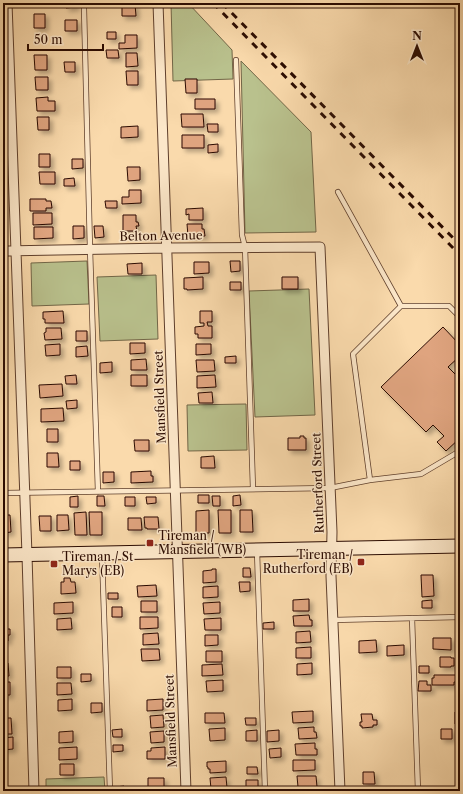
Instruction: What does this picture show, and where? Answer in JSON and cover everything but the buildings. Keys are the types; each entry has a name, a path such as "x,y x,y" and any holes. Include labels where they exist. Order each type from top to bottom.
{"street":[{"path":"7,3 25,493 34,791"},
{"name":"Mansfield Street","path":"158,3 186,791"},
{"name":"Belton Avenue","path":"3,251 320,247"},
{"name":"Rutherford Street","path":"320,247 340,791"},
{"path":"3,556 460,546"}],"lane":[{"path":"84,8 98,492"},
{"path":"236,60 242,235 245,247 253,489"},
{"path":"338,192 401,306"},
{"path":"370,480 353,354 401,306 449,306 460,317"},
{"path":"3,493 330,488 370,480 421,474 460,451"},
{"path":"257,551 265,791"},
{"path":"102,554 110,791"},
{"path":"333,620 460,617"},
{"path":"412,618 418,791"}],"green space":[{"path":"171,3 188,3 232,50 233,79 173,81"},
{"path":"241,61 311,132 316,232 245,233"},
{"path":"87,261 89,304 32,306 31,263"},
{"path":"156,275 158,339 100,341 97,277"},
{"path":"309,289 315,415 255,417 249,291"},
{"path":"246,404 247,450 188,451 187,405"},
{"path":"104,777 105,791 46,791 46,779"}],"railway":[{"path":"213,3 460,255"},
{"path":"222,3 460,245"}],"place":[{"name":"Tireman / Mansfield (WB)","path":"150,543"},
{"name":"Tireman / Rutherford (EB)","path":"361,562"},
{"name":"Tireman / St Marys (EB)","path":"54,564"}]}
